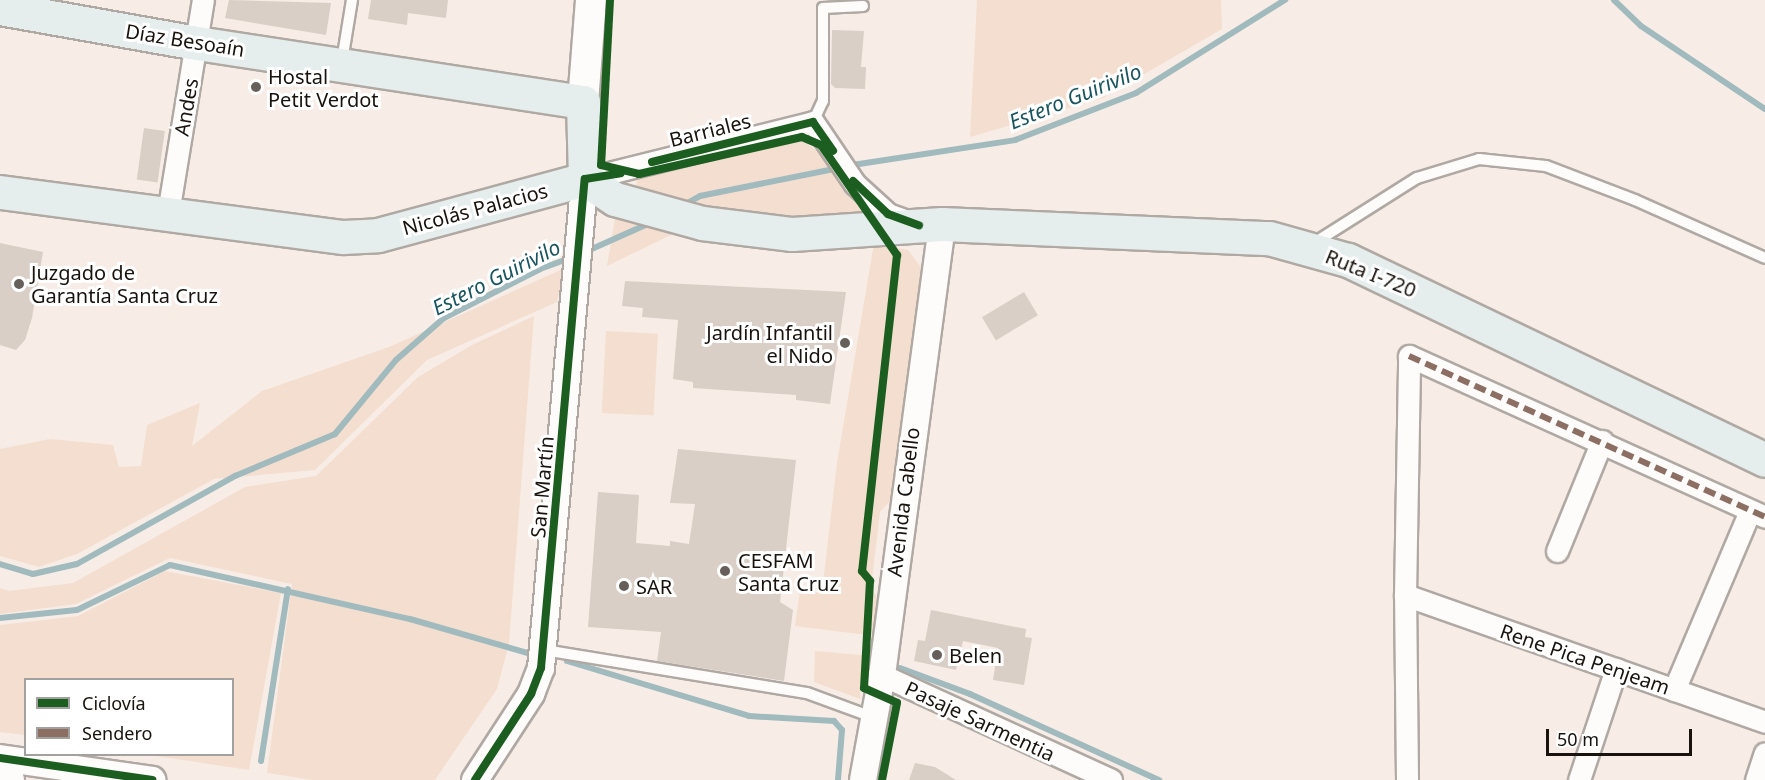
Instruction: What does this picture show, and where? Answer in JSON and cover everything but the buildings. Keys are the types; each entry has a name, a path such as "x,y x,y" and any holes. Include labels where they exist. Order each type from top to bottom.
{"main road":[{"name":"San Martín","path":"585,179 583,102 591,0"},
{"name":"Díaz Besoaín","path":"0,8 197,43 583,102"},
{"name":"Nicolás Palacios","path":"0,192 343,237 378,235 585,179"},
{"path":"585,179 615,199 702,223 792,234 931,224"},
{"name":"Ruta I-720","path":"931,224 1269,237 1348,260 1765,460"}],"street":[{"name":"Andes","path":"168,213 203,0"},
{"path":"813,122 855,184 888,214 931,224"},
{"name":"Barriales","path":"585,179 813,122"},
{"name":"San Martín","path":"475,780 531,694 544,650 575,295 583,230 585,179"},
{"name":"Avenida Cabello","path":"863,780 882,675 931,224"},
{"path":"1407,780 1405,595 1409,356 1602,441 1757,514 1674,690"},
{"path":"1557,551 1602,441"},
{"name":"Rene Pica Penjeam","path":"1405,595 1765,722"},
{"path":"1579,780 1616,669"},
{"name":"Pasaje Sarmentia","path":"882,675 1111,780"},
{"path":"1756,780 1765,753"},
{"path":"0,758 152,780"},
{"path":"0,779 10,780"}],"lane":[{"path":"341,65 352,0"},
{"path":"813,122 823,101 823,8 862,6"},
{"path":"1307,248 1417,178 1479,159 1546,166 1635,200 1765,258"},
{"path":"544,650 807,693 875,718"}],"shaded area":[{"path":"977,0 1221,0 1222,29 1103,98 970,137"},
{"path":"801,140 816,150 844,187 864,199 873,215 790,225 635,190 638,176"},
{"path":"615,219 673,234 607,266"},
{"path":"874,243 908,250 926,274 891,500 880,512 871,588 878,599 875,636 795,626 800,590 822,592 837,463"},
{"path":"565,268 557,302 427,360 315,470 214,479 77,554 39,567 0,556 0,449 50,439 113,445 119,467 141,466 147,425 200,403 192,446 262,391 389,347"},
{"path":"534,316 509,644 497,689 435,780 313,780 267,773 292,584 170,558 76,604 0,614 0,588 9,591 73,583 245,487 316,476 418,377 472,345"},
{"path":"606,331 658,334 654,416 602,413"},
{"path":"165,571 281,593 249,770 156,756 234,756 234,678 24,678 24,735 0,732 0,625 78,616"},
{"path":"815,651 862,655 860,699 814,682"}],"waterway":[{"name":"Estero Guirivilo","path":"682,206 700,196 859,164 1015,140 1136,93 1285,0"},
{"name":"Estero Guirivilo","path":"1614,0 1641,26 1765,109"},
{"name":"Estero Guirivilo","path":"585,252 652,222"},
{"name":"Estero Guirivilo","path":"0,564 33,574 77,564 235,476 335,434 396,360 444,318 540,269 573,257"},
{"path":"0,618 77,610 170,565 410,619 535,655"},
{"path":"261,761 288,589"},
{"path":"567,661 749,716 834,721 842,730 838,780"},
{"path":"900,668 970,694 1159,780"}],"marked path":[{"path":"1409,356 1765,517"}],"cycle path":[{"path":"610,0 601,165 639,174 802,137 821,145 897,255 862,571 870,581 864,688 897,703 882,780"},
{"path":"652,162 813,122 833,151"},
{"path":"475,780 531,694 541,668 585,179 621,173"},
{"path":"853,181 888,214 919,225"},
{"path":"0,758 152,780"}],"place":[{"name":"Hostal Petit Verdot","path":"256,87"},
{"name":"Juzgado de Garantía Santa Cruz","path":"19,284"},
{"name":"Jardín Infantil el Nido","path":"845,343"},
{"name":"CESFAM Santa Cruz","path":"725,571"},
{"name":"SAR","path":"624,586"},
{"name":"Belen","path":"937,655"}]}
